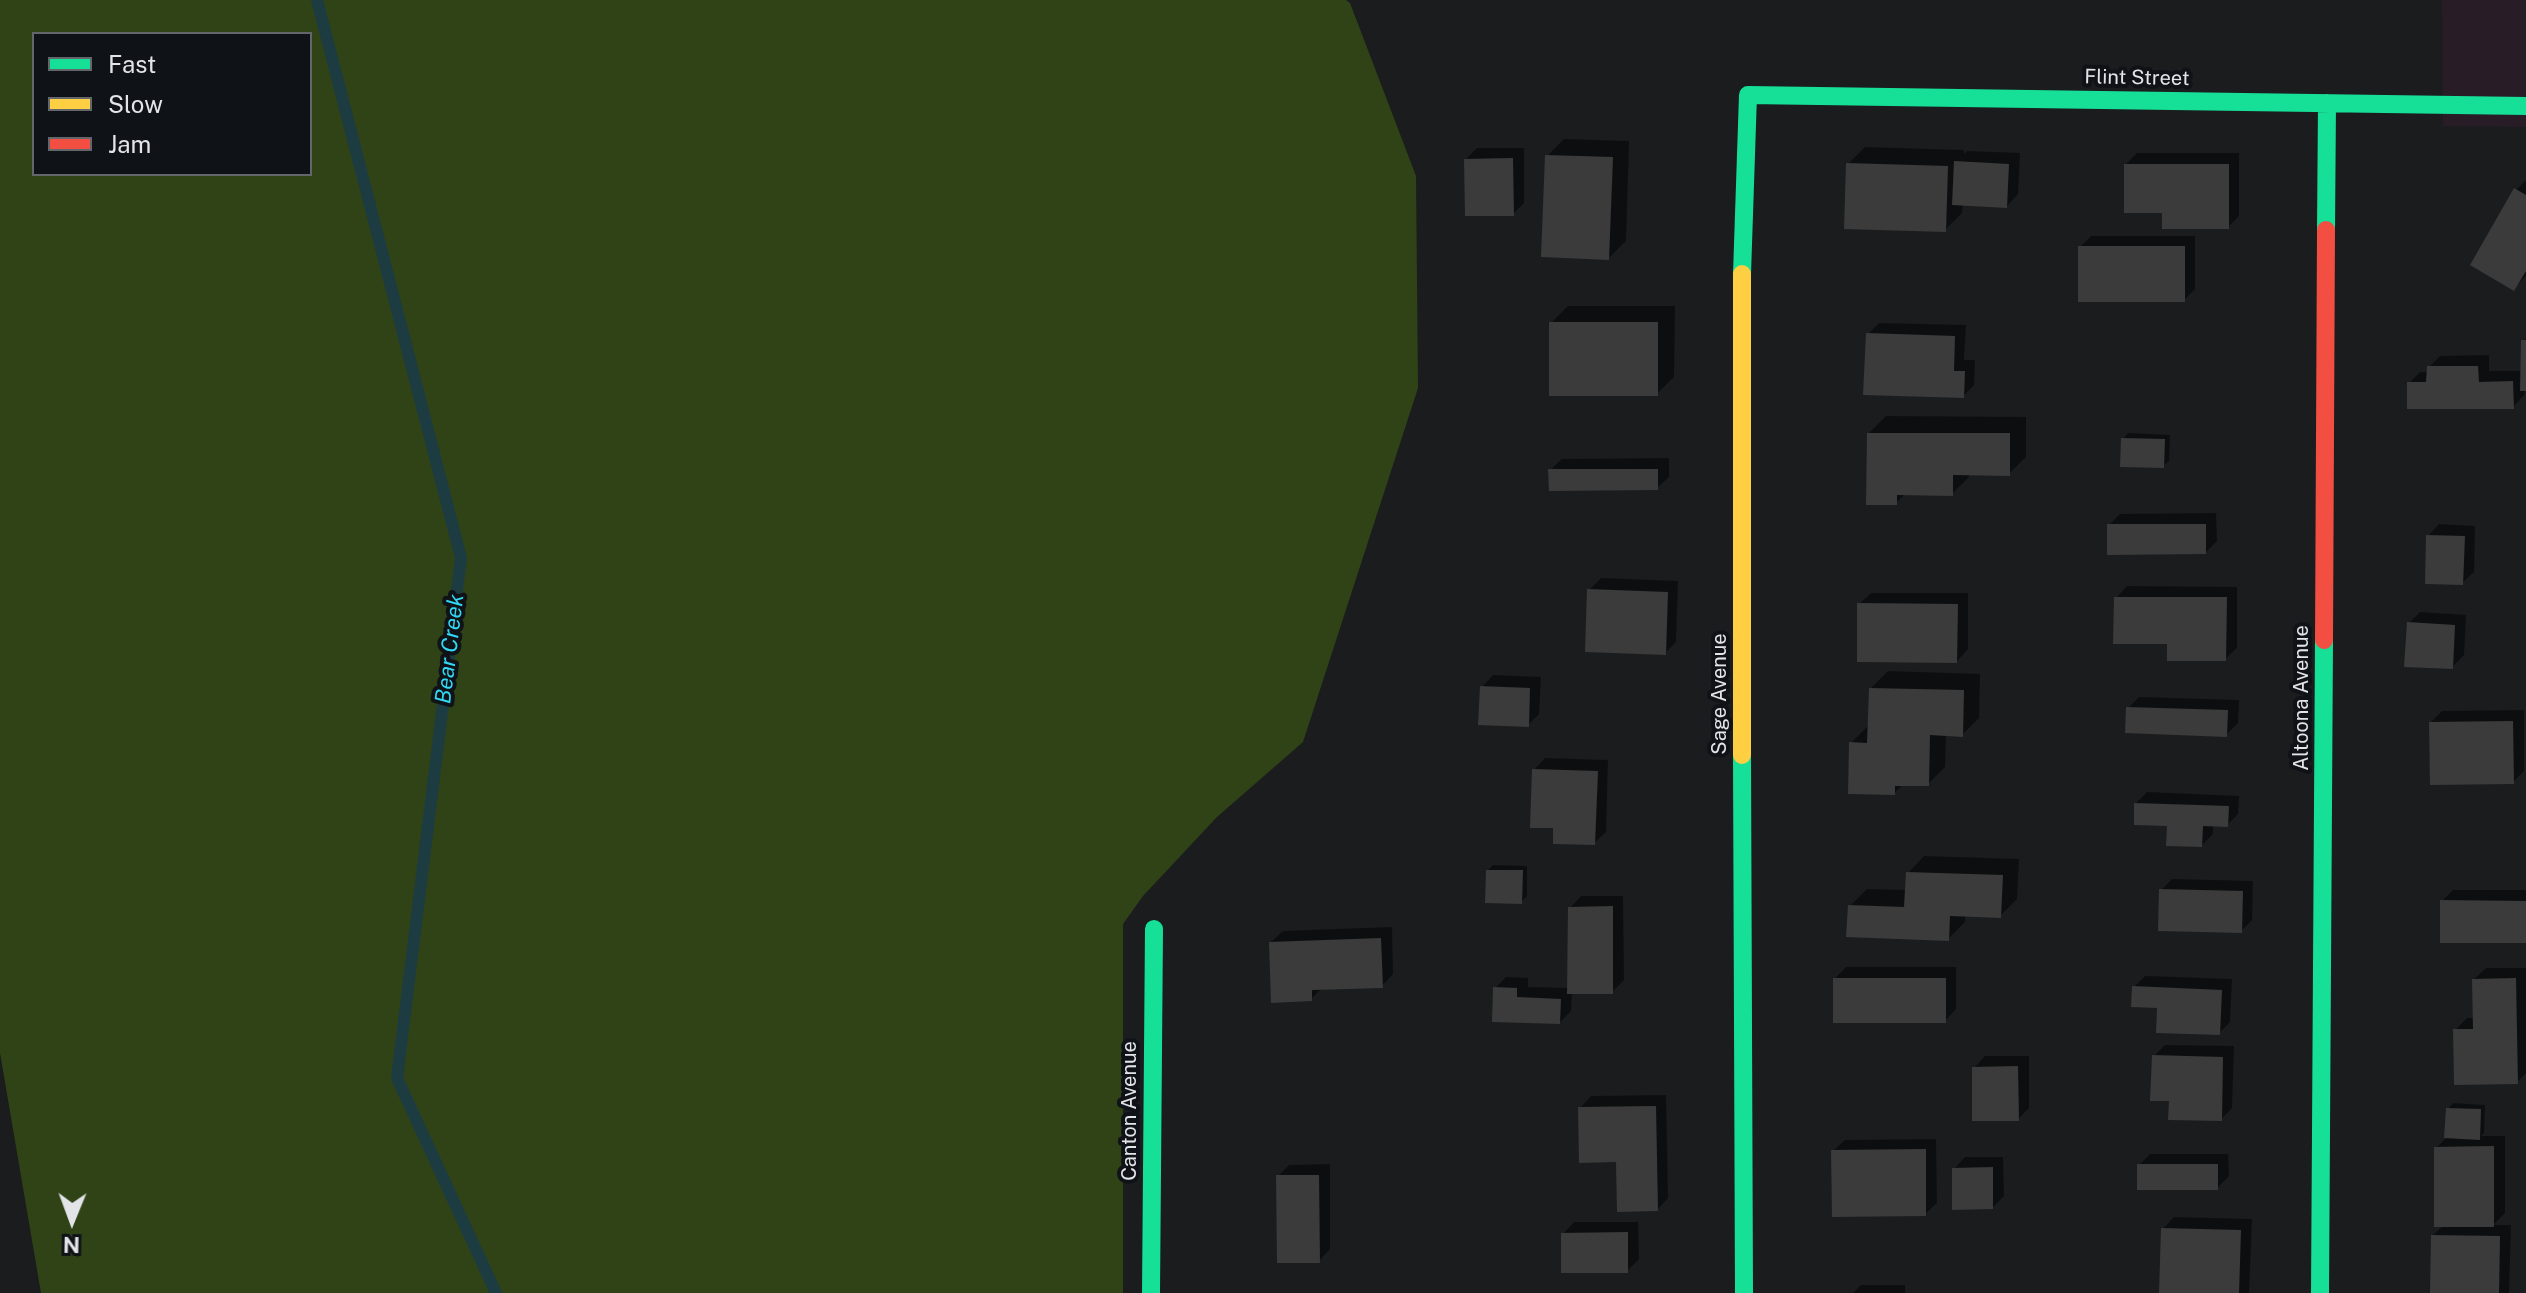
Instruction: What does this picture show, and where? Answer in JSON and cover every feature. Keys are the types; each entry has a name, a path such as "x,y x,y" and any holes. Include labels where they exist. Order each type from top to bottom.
{"street":[{"name":"Flint Street","path":"1748,95 2526,106"},
{"name":"Sage Avenue","path":"1744,1293 1741,317 1748,95"},
{"name":"Altoona Avenue","path":"2320,1293 2327,103"},
{"name":"Canton Avenue","path":"1151,1293 1154,929"}],"shaded area":[{"path":"2442,0 2526,0 2526,127 2443,126"}],"green space":[{"path":"0,0 1346,0 1350,3 1416,176 1418,388 1303,742 1217,817 1143,896 1123,924 1123,1293 41,1293 0,1053"}],"building":[{"path":"1545,155 1613,157 1609,260 1541,257"},
{"path":"1513,158 1514,216 1465,216 1464,159"},
{"path":"1954,161 2009,164 2007,208 1952,205"},
{"path":"1846,163 1948,166 1946,232 1844,229"},
{"path":"2124,164 2229,164 2229,229 2162,229 2162,213 2124,213"},
{"path":"2514,188 2526,195 2526,271 2514,291 2470,265"},
{"path":"2078,246 2185,246 2185,302 2078,302"},
{"path":"1549,322 1658,322 1658,396 1549,396"},
{"path":"1866,333 1955,336 1954,371 1965,371 1964,398 1863,395"},
{"path":"2521,340 2526,340 2526,391 2520,391"},
{"path":"2427,366 2478,366 2479,382 2513,381 2514,409 2407,409 2407,382 2426,382"},
{"path":"1867,433 2010,433 2010,476 1953,475 1953,496 1897,495 1897,505 1866,505"},
{"path":"2121,438 2165,439 2164,468 2120,467"},
{"path":"1548,469 1658,469 1658,490 1549,491"},
{"path":"2107,524 2206,524 2206,554 2107,555"},
{"path":"2426,535 2465,536 2463,585 2425,584"},
{"path":"1587,589 1668,592 1666,655 1585,652"},
{"path":"2114,597 2227,597 2226,661 2167,661 2167,644 2113,644"},
{"path":"1857,603 1958,604 1957,663 1857,662"},
{"path":"2407,622 2455,625 2453,669 2404,667"},
{"path":"1480,686 1530,688 1529,727 1478,725"},
{"path":"1869,688 1964,690 1963,737 1930,735 1929,786 1895,786 1895,795 1848,794 1849,742 1867,743"},
{"path":"2126,707 2228,710 2227,737 2125,733"},
{"path":"2513,721 2514,784 2430,785 2429,722"},
{"path":"1532,769 1598,771 1595,845 1553,844 1553,828 1530,828"},
{"path":"2134,803 2229,806 2228,827 2203,826 2202,847 2166,846 2167,826 2134,825"},
{"path":"1486,870 1523,870 1522,904 1485,903"},
{"path":"1906,872 2003,875 2001,918 1950,916 1949,941 1846,937 1848,905 1904,907"},
{"path":"2159,889 2243,891 2242,933 2158,931"},
{"path":"2440,900 2526,901 2526,943 2440,943"},
{"path":"1613,906 1613,994 1567,994 1568,907"},
{"path":"1381,938 1383,988 1312,990 1312,1001 1271,1003 1269,942"},
{"path":"1833,978 1946,978 1946,1023 1833,1023"},
{"path":"2516,978 2518,1084 2454,1085 2453,1029 2473,1029 2472,979"},
{"path":"2132,986 2222,990 2220,1035 2156,1033 2157,1008 2131,1007"},
{"path":"1493,987 1517,988 1517,997 1561,999 1560,1024 1492,1022"},
{"path":"2152,1055 2223,1057 2222,1121 2168,1120 2169,1101 2150,1101"},
{"path":"2018,1066 2019,1121 1972,1121 1972,1067"},
{"path":"1656,1106 1658,1211 1617,1212 1616,1162 1579,1163 1578,1107"},
{"path":"2446,1108 2481,1109 2480,1140 2444,1138"},
{"path":"2494,1146 2494,1227 2434,1227 2434,1147"},
{"path":"1926,1149 1926,1216 1832,1217 1831,1150"},
{"path":"2137,1164 2218,1164 2218,1190 2137,1190"},
{"path":"1993,1167 1993,1209 1952,1210 1952,1168"},
{"path":"1276,1175 1319,1175 1320,1263 1277,1263"},
{"path":"2161,1228 2241,1230 2239,1293 2159,1293"},
{"path":"1628,1232 1628,1273 1561,1273 1561,1233"},
{"path":"2431,1235 2500,1236 2499,1293 2430,1293"}],"waterway":[{"name":"Bear Creek","path":"317,0 461,558 397,1078 496,1293"}],"traffic: fast":[{"path":"1742,274 1748,95 2526,106"},
{"path":"2326,230 2327,103"},
{"path":"2320,1293 2324,640"},
{"path":"1742,755 1744,1293"},
{"path":"1151,1293 1154,929"}],"traffic: slow":[{"path":"1742,274 1742,755"}],"traffic: jam":[{"path":"2324,640 2326,230"}]}
